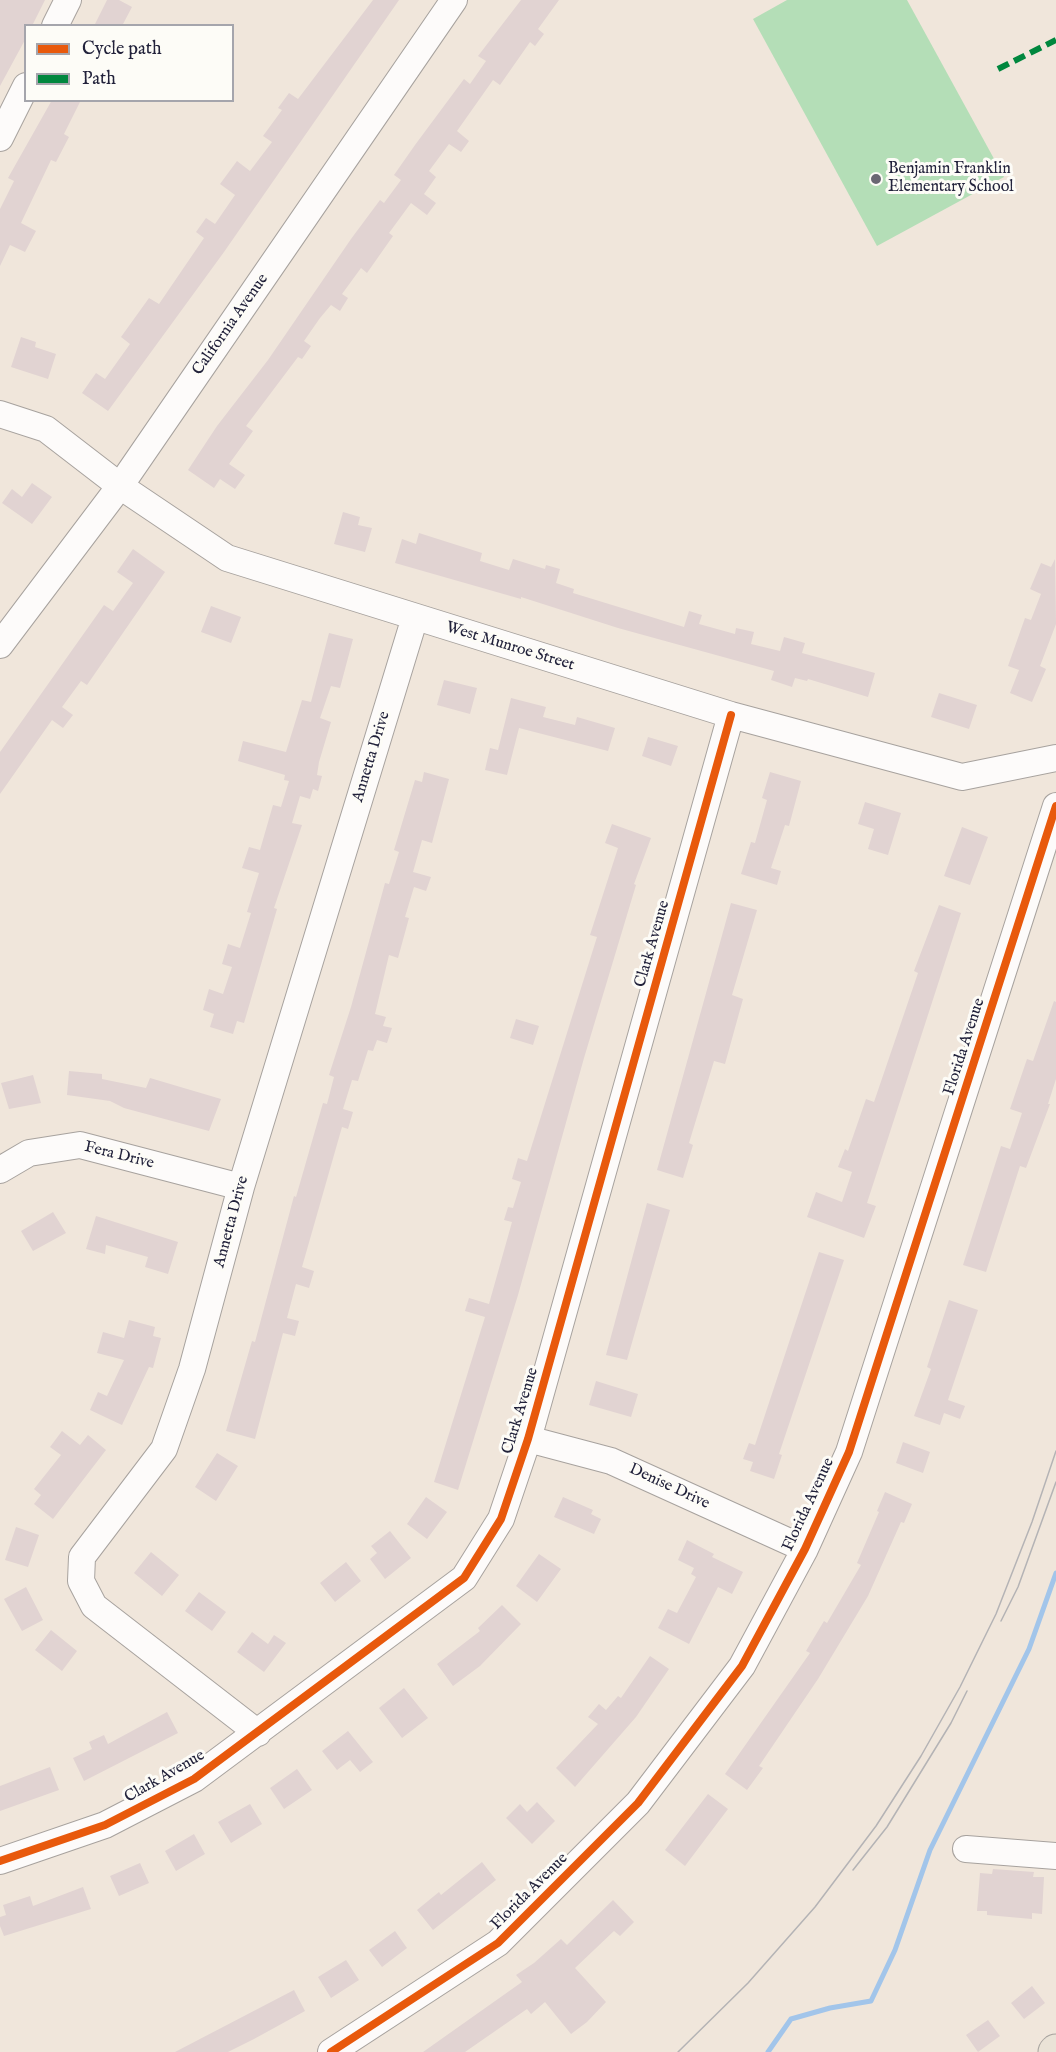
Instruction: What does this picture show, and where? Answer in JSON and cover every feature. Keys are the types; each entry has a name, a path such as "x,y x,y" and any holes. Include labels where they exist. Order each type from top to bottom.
{"street":[{"path":"56,24 68,0"},
{"name":"California Avenue","path":"0,645 120,486 454,0"},
{"path":"0,138 24,90"},
{"name":"West Munroe Street","path":"0,414 45,429 120,486 227,558 731,715 963,777 1056,758"},
{"name":"Annetta Drive","path":"258,1732 94,1606 81,1581 82,1557 164,1449 192,1369 241,1187 415,617"},
{"name":"Clark Avenue","path":"0,1861 105,1825 195,1779 464,1578 501,1520 528,1439 731,715"},
{"name":"Florida Avenue","path":"331,2052 498,1943 638,1803 742,1666 805,1549 849,1452 1056,806"},
{"name":"Fera Drive","path":"0,1170 29,1153 80,1145 241,1187"},
{"name":"Denise Drive","path":"528,1439 611,1461 805,1549"},
{"path":"966,1849 1056,1856"}],"green space":[{"path":"787,0 907,0 1004,177 877,246 753,19"}],"building":[{"path":"0,0 45,0 33,24 24,24 24,42 0,86"},
{"path":"107,0 119,0 132,7 123,24 95,24"},
{"path":"373,0 399,0 224,252 108,411 82,393 96,373 105,379 130,344 121,337 149,298 159,304 204,238 196,232 206,218 215,224 235,195 220,184 237,161 250,171 272,142 263,136 282,110 278,108 289,93 298,99"},
{"path":"521,0 559,0 538,29 544,34 535,46 530,42 500,85 493,80 457,131 469,141 461,152 449,144 429,171 436,177 424,194 436,203 427,215 411,203 389,233 393,236 367,273 361,268 342,294 348,298 340,311 331,305 320,318 304,341 311,346 302,359 298,357 246,426 253,431 229,464 245,475 235,489 220,479 214,488 188,470 217,426 268,360 351,239 380,200 384,203 401,180 394,175 415,145 464,79 470,84 486,61 478,56"},
{"path":"51,102 80,102 64,134 69,137 56,162 51,160 21,223 36,231 25,252 10,245 0,266 0,209 14,181 8,178"},
{"path":"21,337 36,342 35,347 56,354 48,379 11,367"},
{"path":"32,483 52,497 32,524 2,503 12,489 22,497"},
{"path":"343,512 360,517 358,525 372,528 365,552 334,544"},
{"path":"419,533 482,553 480,561 509,570 513,559 545,569 546,565 560,569 556,583 574,589 573,593 684,627 689,611 702,615 699,624 735,634 736,628 754,632 751,644 780,651 784,637 805,643 802,653 875,673 868,697 808,679 807,681 795,678 792,687 771,680 774,671 618,628 521,597 521,599 395,563 402,539 416,544"},
{"path":"133,549 165,572 87,685 81,681 62,707 73,715 63,728 52,720 0,794 0,752 104,605 113,611 133,583 117,572"},
{"path":"1055,559 1056,624 1040,666 1046,669 1032,702 1010,693 1019,670 1008,666 1025,618 1031,620 1041,594 1030,589 1041,563 1051,567"},
{"path":"211,606 241,617 231,643 201,632"},
{"path":"329,633 353,639 340,688 331,686 320,718 331,722 319,762 317,775 322,776 318,791 313,789 310,799 300,796 292,823 302,825 274,908 277,909 244,1023 237,1021 233,1034 210,1027 214,1014 203,1010 209,989 223,994 232,967 222,964 228,944 240,948 251,913 247,912 259,873 242,868 249,847 260,850 273,805 281,807 289,781 284,780 285,775 238,761 243,741 286,752 302,700 311,702"},
{"path":"444,680 477,688 470,714 437,705"},
{"path":"939,693 977,705 969,729 931,717"},
{"path":"511,698 546,707 543,717 575,725 577,717 615,728 608,751 519,728 507,775 485,770 490,748 498,750"},
{"path":"648,737 678,746 671,766 642,756"},
{"path":"424,772 449,779 432,843 422,840 413,872 431,877 426,891 414,887 405,917 409,918 398,958 389,955 375,1014 386,1017 383,1026 392,1028 387,1043 377,1040 373,1051 368,1050 358,1081 352,1080 343,1109 353,1112 348,1129 342,1127 302,1267 314,1271 309,1288 296,1284 287,1318 299,1321 295,1336 283,1333 255,1439 226,1431 252,1341 255,1342 294,1196 296,1197 323,1103 327,1104 334,1077 329,1075 351,1007 385,883 389,884 399,852 394,850 415,780 422,782"},
{"path":"770,772 801,781 789,826 785,825 771,868 781,871 777,885 741,874 751,842 755,843 767,800 762,798"},
{"path":"865,802 901,813 888,855 868,849 874,829 858,824"},
{"path":"612,824 651,838 634,884 636,885 584,1058 518,1295 458,1490 434,1482 485,1317 465,1311 469,1298 489,1304 512,1222 504,1220 508,1207 513,1208 521,1182 512,1179 518,1158 527,1161 597,937 590,935 618,848 605,843"},
{"path":"962,827 988,837 970,885 944,876"},
{"path":"731,903 757,910 732,995 743,999 725,1064 714,1061 689,1143 693,1145 683,1178 657,1170"},
{"path":"939,905 961,913 867,1203 876,1206 864,1238 807,1217 816,1192 842,1202 852,1172 838,1167 845,1149 848,1151 866,1099 874,1102 918,973 914,971"},
{"path":"1054,1001 1056,1002 1056,1079 1048,1104 1050,1104 1026,1168 1020,1166 986,1272 963,1265 1001,1146 1010,1149 1022,1113 1010,1109 1027,1059 1033,1061"},
{"path":"516,1019 539,1026 533,1045 510,1038"},
{"path":"69,1071 102,1074 102,1079 146,1088 150,1078 221,1099 209,1131 124,1108 110,1101 67,1095"},
{"path":"33,1075 41,1103 9,1109 1,1083"},
{"path":"647,1203 670,1210 627,1360 606,1355"},
{"path":"53,1212 66,1233 33,1251 21,1231"},
{"path":"96,1216 178,1242 168,1274 145,1267 148,1257 106,1245 105,1254 86,1249"},
{"path":"819,1252 844,1260 779,1454 782,1455 774,1479 750,1471 753,1462 743,1459 749,1443 755,1445"},
{"path":"949,1300 978,1310 948,1400 965,1406 960,1419 944,1413 940,1425 914,1416 931,1369 927,1367"},
{"path":"129,1320 155,1327 153,1336 161,1338 153,1368 149,1367 122,1425 90,1410 98,1392 107,1396 124,1360 97,1353 103,1332 124,1338"},
{"path":"596,1381 638,1394 631,1417 589,1405"},
{"path":"62,1431 80,1445 88,1435 106,1450 53,1519 34,1504 41,1495 34,1489 61,1455 50,1447"},
{"path":"903,1442 930,1452 923,1473 896,1463"},
{"path":"217,1453 238,1466 216,1501 195,1487"},
{"path":"885,1492 912,1504 904,1523 901,1522 868,1596 818,1679 759,1766 763,1768 747,1790 725,1774 810,1653 806,1651 824,1621 827,1623 861,1565 857,1563"},
{"path":"426,1497 447,1512 427,1539 407,1524"},
{"path":"563,1497 593,1510 591,1514 601,1519 594,1534 554,1517"},
{"path":"16,1527 39,1535 28,1567 5,1560"},
{"path":"390,1531 411,1558 385,1579 370,1559 377,1553 371,1546"},
{"path":"687,1540 714,1554 712,1557 743,1572 732,1594 718,1587 689,1644 658,1628 668,1609 677,1613 696,1577 691,1574 694,1568 678,1560"},
{"path":"151,1552 179,1575 162,1596 134,1573"},
{"path":"539,1554 561,1569 537,1602 516,1586"},
{"path":"346,1562 361,1581 335,1602 320,1583"},
{"path":"26,1587 43,1620 22,1631 4,1599"},
{"path":"199,1592 226,1612 212,1631 185,1611"},
{"path":"502,1605 521,1624 480,1666 453,1686 437,1664 480,1631 478,1628"},
{"path":"51,1630 77,1651 62,1671 35,1650"},
{"path":"252,1632 268,1644 274,1635 286,1643 264,1672 237,1652"},
{"path":"650,1656 669,1669 636,1717 575,1787 556,1768 598,1724 588,1717 599,1704 606,1710 618,1696 621,1698"},
{"path":"404,1688 428,1718 402,1738 379,1708"},
{"path":"167,1712 178,1733 84,1781 73,1758 92,1749 89,1742 104,1735 108,1744"},
{"path":"348,1731 373,1762 360,1772 350,1760 337,1770 322,1751"},
{"path":"50,1767 59,1790 0,1811 0,1786"},
{"path":"297,1769 312,1790 284,1809 270,1788"},
{"path":"708,1794 728,1809 685,1866 665,1850"},
{"path":"537,1802 555,1821 532,1844 506,1818 520,1804 527,1812"},
{"path":"250,1804 262,1824 231,1843 218,1822"},
{"path":"194,1834 205,1854 176,1871 165,1851"},
{"path":"482,1862 496,1880 433,1930 417,1910 439,1892 441,1895"},
{"path":"140,1863 149,1883 119,1896 110,1876"},
{"path":"993,1869 1034,1872 1033,1877 1044,1877 1042,1914 1032,1913 1032,1919 987,1915 987,1911 977,1911 980,1873 992,1874"},
{"path":"83,1887 91,1909 4,1936 0,1926 0,1917 6,1915 3,1905 30,1896 33,1906"},
{"path":"613,1900 634,1922 620,1936 614,1931 575,1968 606,2002 587,2022 571,2034 545,2002 531,2014 527,2009 465,2052 423,2052 522,1982 516,1975 534,1963 561,1939 567,1945"},
{"path":"395,1931 407,1948 382,1967 369,1950"},
{"path":"346,1960 359,1980 331,1998 318,1977"},
{"path":"1032,1986 1045,2003 1024,2019 1011,2003"},
{"path":"294,1990 305,2011 254,2039 228,2052 175,2052"},
{"path":"988,2020 1000,2036 978,2052 966,2035"}],"waterway":[{"path":"768,2052 791,2019 830,2008 871,2001 895,1950 930,1850 1029,1649 1056,1573"}],"tram line":[{"path":"678,2052 748,1983 815,1907 876,1826 921,1756 960,1687 996,1614 1032,1522 1056,1451"},
{"path":"1001,1621 1018,1587 1056,1482"},
{"path":"853,1870 887,1827 951,1723 967,1691"}],"marked path":[{"path":"998,69 1056,40"}],"cycle path":[{"path":"0,1861 105,1825 194,1779 464,1578 501,1519 528,1439 731,715"},
{"path":"331,2052 498,1943 638,1803 742,1666 805,1549 849,1452 1056,806"}],"place":[{"name":"Benjamin Franklin Elementary School","path":"876,179"}]}
